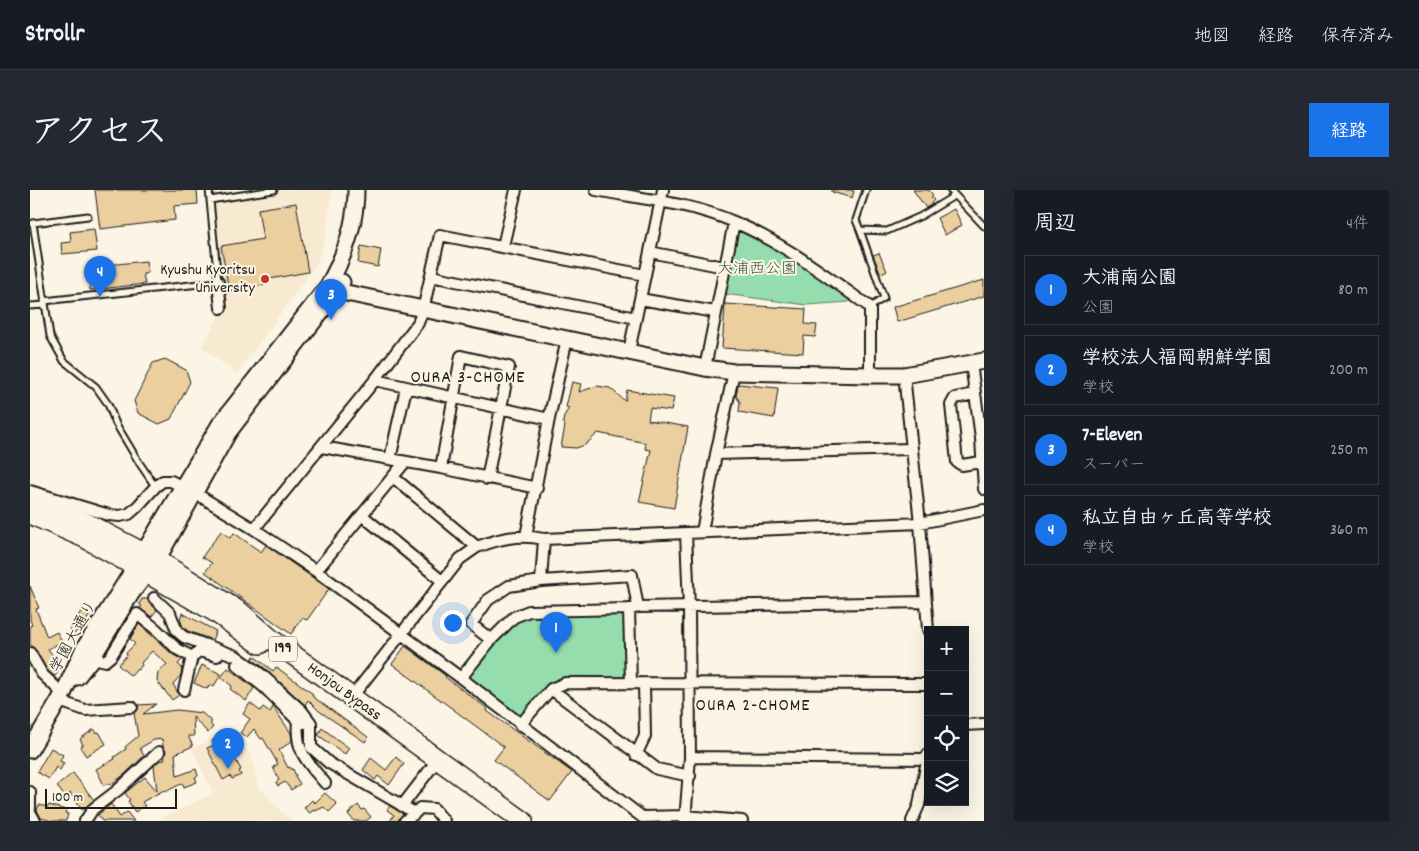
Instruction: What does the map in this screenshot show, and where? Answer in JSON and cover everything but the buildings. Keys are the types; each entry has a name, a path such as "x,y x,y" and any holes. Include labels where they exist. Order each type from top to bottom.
{"highway":[{"name":"Honjou Bypass","path":"30,500 88,524 215,612 506,821"},
{"name":"Honjou Bypass","path":"30,514 145,564 239,611 271,640 523,821"}],"street":[{"path":"333,289 351,226 356,190"},
{"path":"61,698 92,658 189,490 228,433 350,266 359,236 366,190"},
{"path":"503,246 516,190"},
{"path":"596,190 706,211 734,222 781,245 870,307 870,375"},
{"path":"629,352 663,190"},
{"path":"705,368 734,222"},
{"path":"254,530 322,447 418,323 423,310 440,235 645,275"},
{"path":"650,252 724,267"},
{"path":"431,276 636,318"},
{"path":"218,282 221,308"},
{"path":"333,289 423,310 705,368 734,372 904,374 978,362 978,398 984,490"},
{"path":"640,299 716,312"},
{"path":"526,536 567,339"},
{"path":"441,468 461,356 509,367 487,479"},
{"path":"702,532 716,454 734,372"},
{"path":"904,374 920,522 928,626"},
{"path":"375,380 549,419"},
{"path":"390,459 406,388"},
{"path":"978,398 955,398 951,405 957,462 962,465 981,462"},
{"path":"322,447 441,468 537,488"},
{"path":"716,454 911,449"},
{"path":"316,571 363,516 405,462"},
{"path":"393,477 477,547"},
{"path":"30,490 109,515 120,516 128,514 137,508 156,486 163,481 171,482 189,490 316,571 642,817 742,821"},
{"path":"351,698 460,559 477,547 500,539 526,536 544,539 920,522 984,510"},
{"path":"363,516 442,581"},
{"path":"685,818 690,776 689,607 686,533"},
{"path":"541,581 544,539"},
{"name":"学園大通り","path":"30,750 61,698 83,650 145,564"},
{"path":"491,640 471,624 488,600 509,586 541,581 632,575 631,683"},
{"path":"154,598 170,613 177,631 184,637 236,656 262,675 302,711 311,723 311,747 329,763 402,806 415,817"},
{"path":"460,678 491,640 514,617 529,611 926,602"},
{"path":"92,658 105,662 111,656 136,614 156,629 177,649 192,657"},
{"path":"184,690 192,657 199,651 211,653 235,663 264,687 298,721 311,727"},
{"path":"30,654 42,674 61,698 85,710 132,707"},
{"path":"520,725 551,689 565,683 924,684"},
{"path":"636,755 645,736 644,684"},
{"path":"551,689 657,769 690,776"},
{"path":"298,721 299,747 303,756 325,783"},
{"path":"969,725 984,724"},
{"path":"85,821 93,809 118,790 159,752"},
{"path":"690,757 924,756"},
{"path":"912,821 920,805 926,761"},
{"path":"402,806 432,767"},
{"path":"30,792 30,810 35,821"},
{"path":"405,821 415,817 420,808 434,809 444,821"}],"lane":[{"path":"30,306 218,282 209,190"},
{"path":"210,200 274,190"},
{"path":"866,190 856,220 884,298 870,307"},
{"path":"950,190 984,226"},
{"path":"860,230 887,231 922,216 954,196"},
{"path":"88,216 33,223 50,336 55,348 64,361 96,387 108,404 116,424 140,464 156,486"}],"shaded area":[{"name":"Kyushu Kyoritsu University","path":"212,190 332,190 326,237 316,265 237,374 201,347 226,304"},
{"path":"221,734 251,753 258,786 293,821 157,821 213,793 192,749"}],"green space":[{"name":"大浦西公園","path":"742,230 785,252 849,297 849,302 807,305 724,294 735,232"},
{"path":"623,613 626,615 627,676 625,679 562,680 555,682 534,700 521,716 517,717 468,680 468,675 503,631 516,620 529,616"}],"place":[{"name":"Kyushu Kyoritsu University","path":"265,279"},
{"name":"私立自由ヶ丘高等学校","path":"100,297"},
{"name":"7-Eleven","path":"331,320"},
{"name":"大浦南公園","path":"556,653"},
{"name":"学校法人福岡朝鮮学園","path":"228,769"}],"district":[{"name":"OURA 3-CHOME","path":"468,378"},
{"name":"OURA 2-CHOME","path":"753,706"}]}
